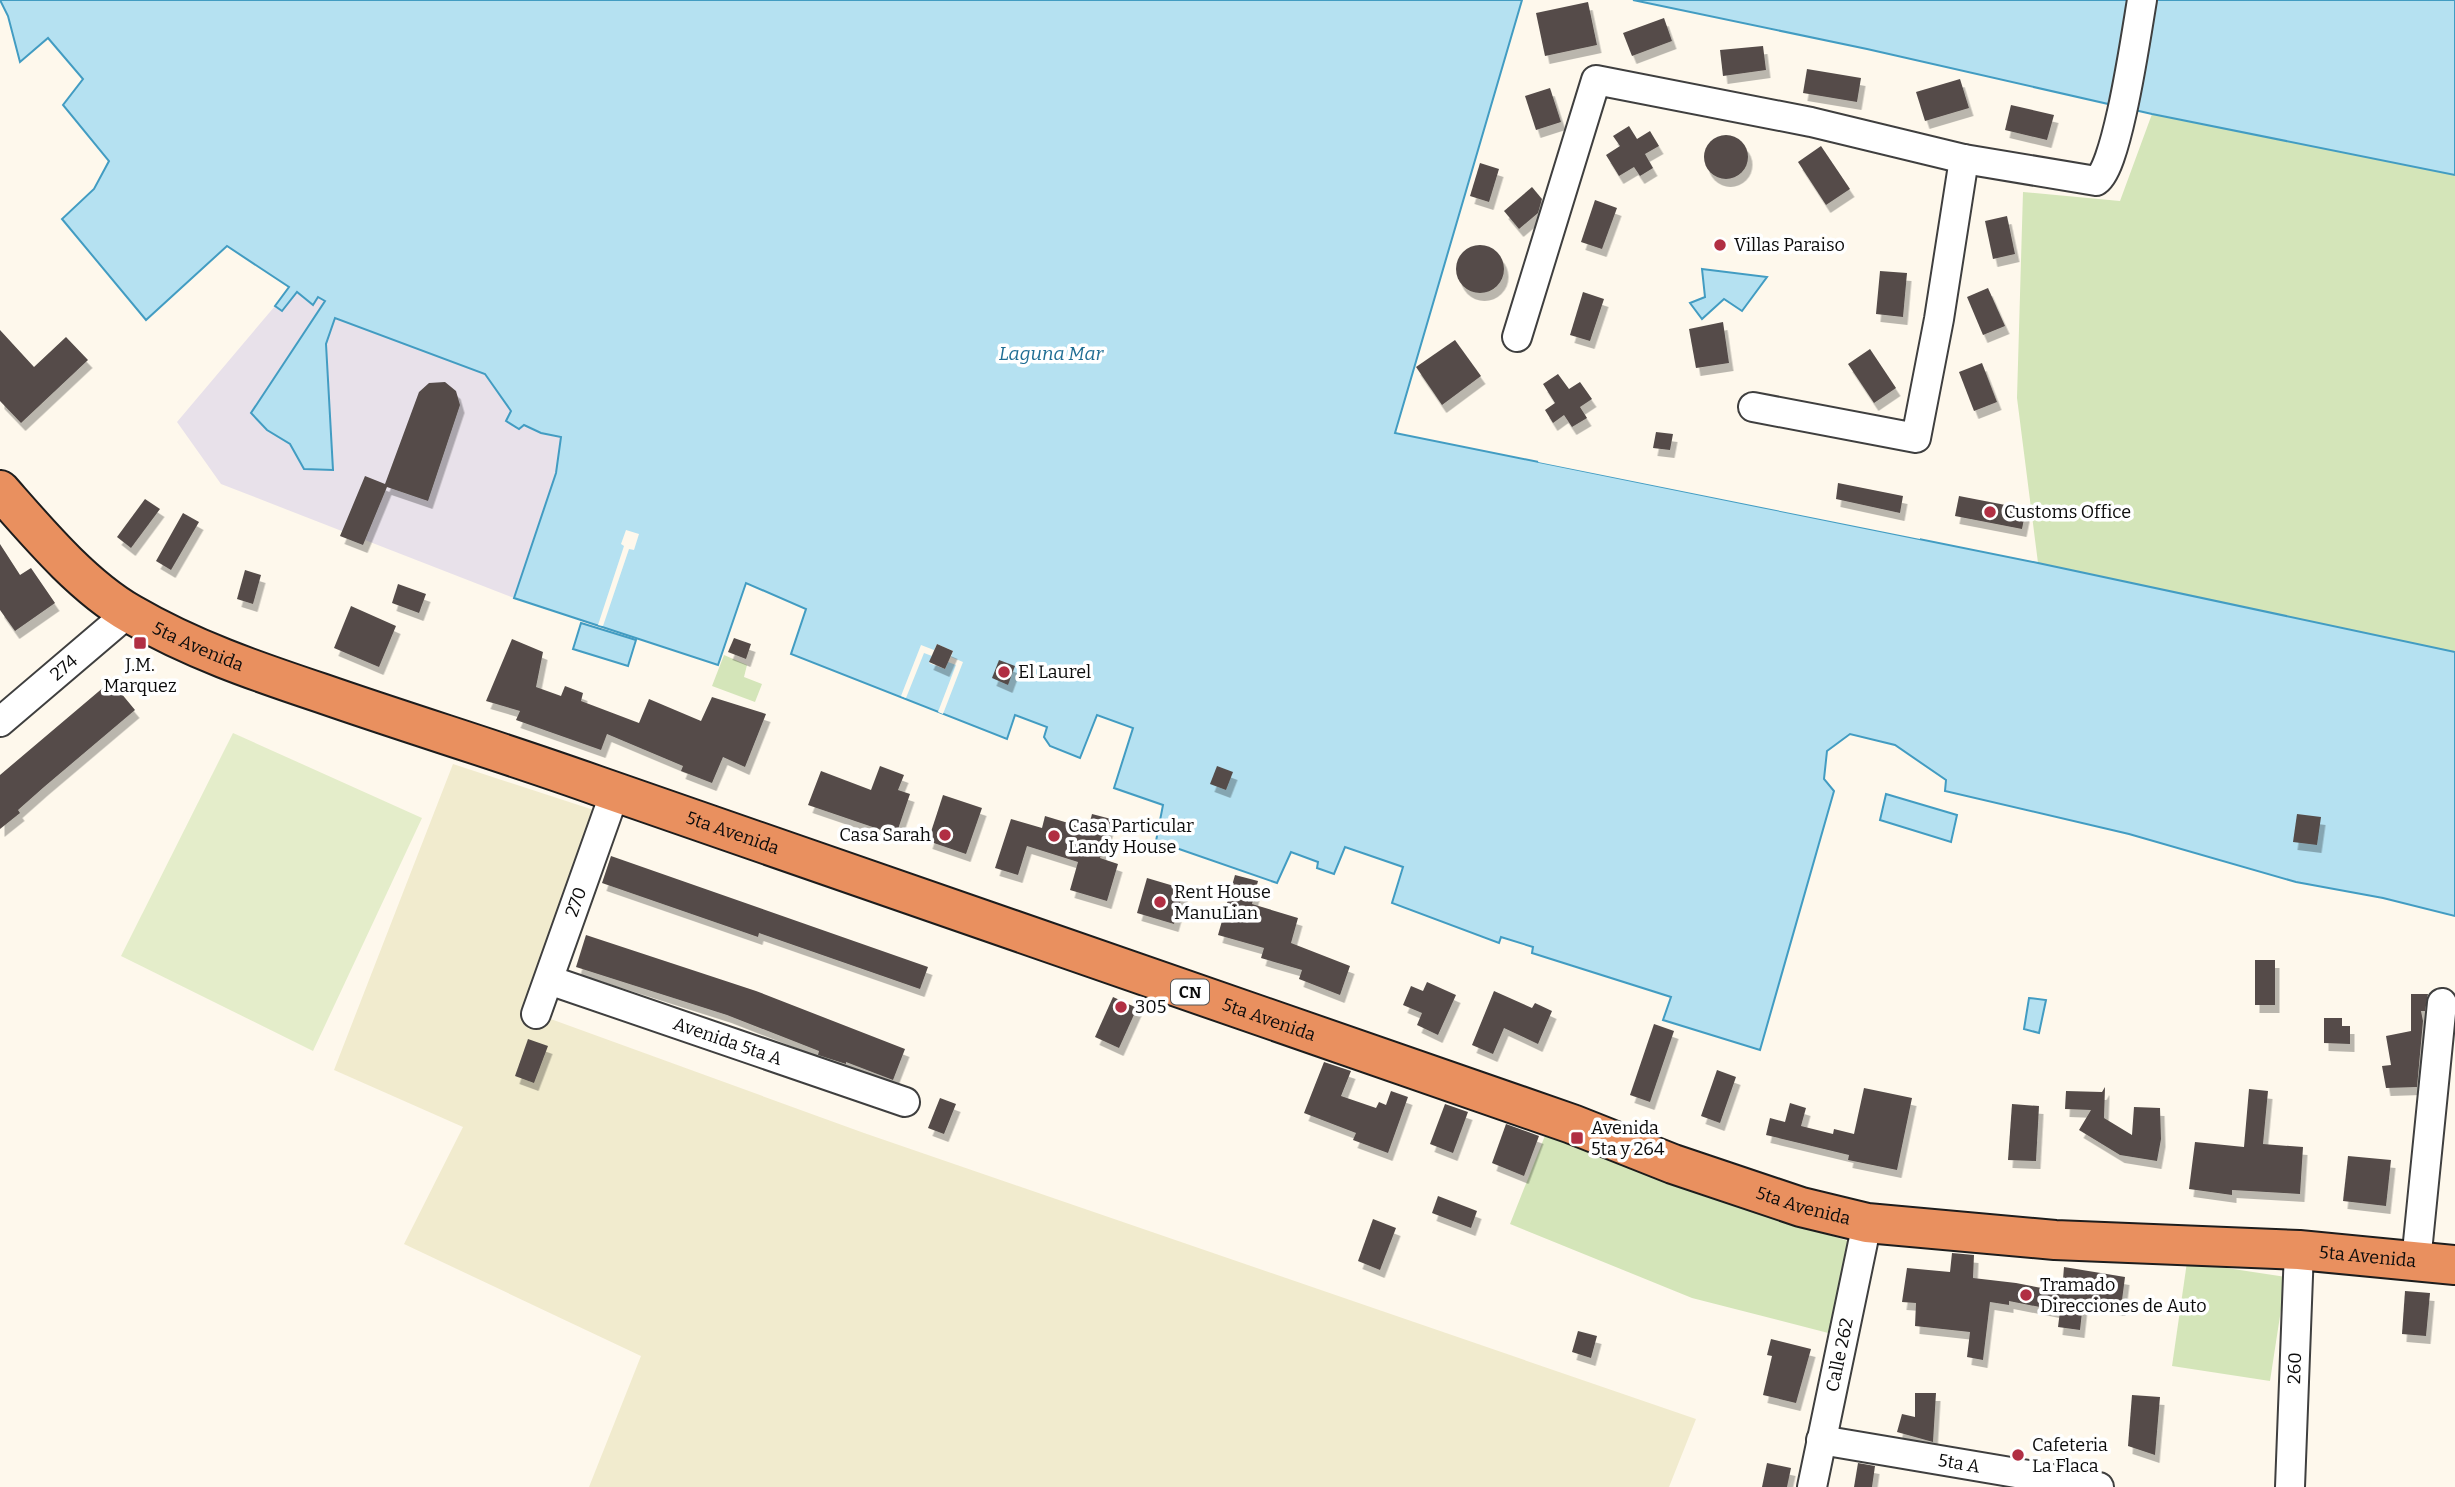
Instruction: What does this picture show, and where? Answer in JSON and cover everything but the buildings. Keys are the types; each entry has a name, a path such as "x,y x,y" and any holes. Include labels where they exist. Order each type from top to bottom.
{"highway":[{"name":"5ta Avenida","path":"0,490 48,545 106,597 128,613 223,660 615,792 1572,1124 1674,1164 1801,1206 1867,1223 2055,1240 2299,1250 2455,1265"}],"street":[{"path":"1517,337 1596,80 1811,122 1964,159 2095,181 2104,173 2122,115 2142,0"},
{"path":"1753,407 1916,438 1939,319 1964,159"},
{"name":"274","path":"0,722 128,613"},
{"name":"270","path":"536,1014 615,792"},
{"name":"Avenida 5ta A","path":"549,980 905,1102"},
{"path":"2416,1262 2442,1003"},
{"name":"Calle 262","path":"1812,1487 1867,1223"},
{"name":"260","path":"2290,1487 2299,1250"},
{"name":"5ta A","path":"1821,1440 2099,1487"}],"shaded area":[{"path":"297,291 313,304 318,297 325,302 251,413 267,430 290,444 304,469 333,469 326,343 335,318 486,374 511,412 507,421 561,437 556,473 514,598 221,484 177,422 275,306 282,311"},
{"path":"453,764 606,814 537,1014 864,1133 1696,1419 1669,1487 589,1487 641,1356 404,1244 463,1127 334,1070"}],"green space":[{"path":"2152,114 2455,175 2455,652 2038,563 2017,398 2023,192 2120,201"},
{"path":"724,655 747,665 744,677 762,684 755,702 712,686"},
{"path":"233,733 422,818 313,1051 121,956"},
{"path":"1548,1128 1713,1197 1857,1244 1836,1335 1692,1298 1510,1224"},
{"path":"2187,1262 2286,1277 2270,1381 2172,1366"}],"water":[{"name":"Laguna Mar","path":"0,0 1522,0 1395,433 2038,563 2455,652 2455,916 2383,898 2296,882 2129,834 1945,791 1946,780 1895,745 1850,734 1827,751 1824,779 1834,791 1760,1050 1663,1020 1671,997 1532,953 1533,947 1501,937 1499,943 1392,903 1403,867 1345,847 1334,874 1317,868 1318,862 1291,852 1277,883 1156,841 1163,805 1114,788 1133,728 1097,715 1080,758 1050,746 1044,737 1047,727 1015,715 1007,739 791,654 806,609 746,583 718,665 514,598 556,473 561,437 541,433 524,425 519,429 506,421 511,411 485,374 335,318 326,344 333,470 304,469 290,444 267,430 251,413 325,301 318,297 313,305 297,292 282,311 275,306 289,287 227,246 146,320 62,219 94,189 109,161 63,105 83,79 48,38 20,62 8,16"},
{"path":"1633,0 2455,0 2455,175 2152,114 1867,49"},
{"path":"1702,269 1767,277 1742,311 1724,299 1702,319 1690,303 1705,297"},
{"path":"581,623 636,640 628,666 573,649"},
{"path":"1886,794 1957,815 1951,842 1880,820"},
{"path":"2029,998 2046,1000 2039,1033 2024,1029"}],"pier":[{"path":"1539,459 1920,536 1920,539 1538,462"},
{"path":"626,530 639,534 634,550 629,549 603,626 598,625 624,546 621,544"},
{"path":"937,644 953,651 951,657 963,662 943,714 938,712 956,665 948,662 945,669 929,663 932,656 924,653 906,698 901,696 921,645 934,650"}],"place":[{"name":"Villas Paraiso","path":"1720,245"},
{"name":"Customs Office","path":"1990,512"},
{"name":"J.M. Marquez","path":"140,643"},
{"name":"El Laurel","path":"1004,672"},
{"name":"Casa Sarah","path":"945,835"},
{"name":"Casa Particular Landy House","path":"1054,836"},
{"name":"Rent House ManuLian","path":"1160,902"},
{"name":"305","path":"1121,1007"},
{"name":"Avenida 5ta y 264","path":"1577,1138"},
{"name":"Tramado Direcciones de Auto","path":"2026,1295"},
{"name":"Cafeteria La Flaca","path":"2018,1455"}]}
